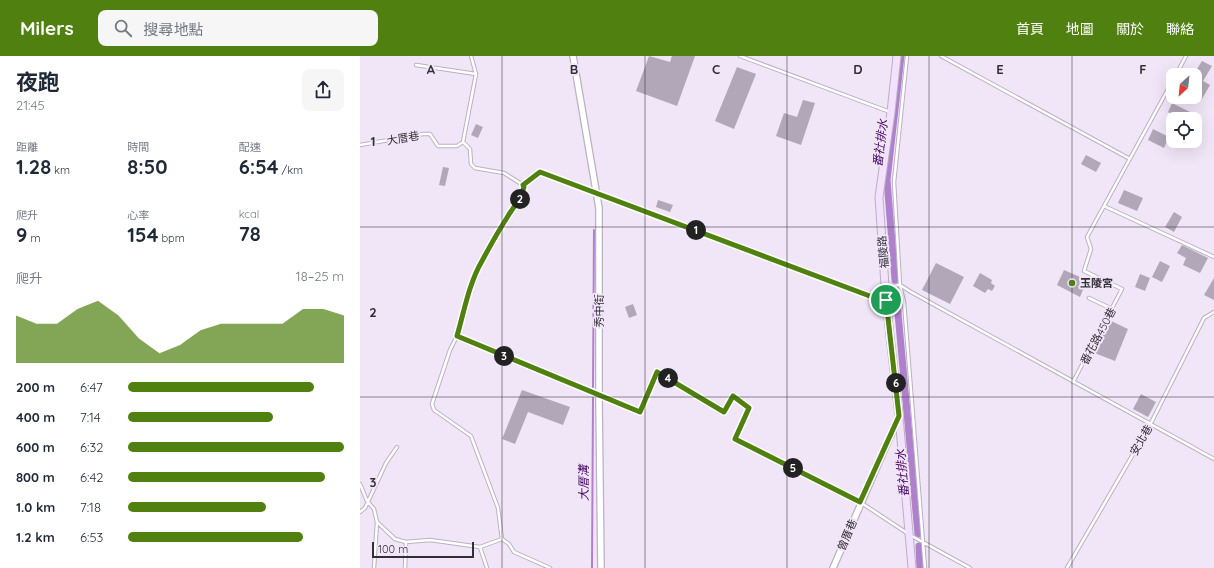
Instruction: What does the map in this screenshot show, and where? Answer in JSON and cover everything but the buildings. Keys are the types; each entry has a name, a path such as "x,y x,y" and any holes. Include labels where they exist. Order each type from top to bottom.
{"street":[{"name":"秀中街","path":"573,56 599,208 601,568"},
{"name":"福陵路","path":"897,56 879,197 886,300 899,416 912,568"},
{"name":"曾厝巷","path":"833,568 860,502 899,416"}],"lane":[{"path":"471,56 476,74 463,142 470,149 471,164 475,168 504,173 523,185"},
{"path":"740,56 891,112"},
{"path":"907,56 894,182 900,285 904,302 910,398 920,491 922,542 925,568"},
{"path":"941,56 1130,159"},
{"path":"1180,68 1186,56"},
{"path":"416,65 476,74"},
{"name":"番花路450巷","path":"1073,382 1122,289 1084,271 1089,261 1091,249 1087,237 1166,93"},
{"name":"大厝巷","path":"360,145 423,134 430,134 438,146 457,146 463,142"},
{"path":"523,185 540,172 875,298 886,300"},
{"path":"523,185 522,195 517,205 509,214 480,262 470,290 457,336 450,350 432,404 434,410 471,436 498,508 502,539 509,544 514,552 550,568"},
{"path":"1104,206 1214,257"},
{"path":"886,287 900,285 1150,425 1214,459"},
{"path":"1089,298 1112,310"},
{"name":"安北巷","path":"1067,568 1150,425 1204,318 1214,312"},
{"path":"457,336 640,412 657,372 724,412 733,396 749,408 735,439 860,502 910,535 970,568"},
{"path":"360,512 365,508 386,463 397,447"},
{"path":"360,484 367,501 374,509 377,522 374,568"},
{"path":"377,522 395,539 406,542 430,540 480,547 502,539"},
{"path":"405,568 406,542"},
{"path":"480,547 487,568"}],"waterway":[{"name":"番社排水","path":"895,280 887,180 901,56"},
{"name":"大厝溝","path":"593,387 594,230"},
{"name":"番社排水","path":"896,291 918,534"},
{"name":"大厝溝","path":"592,568 593,398"},
{"name":"番社排水","path":"919,546 920,568"}],"place":[{"name":"玉陵宮","path":"1072,283"}],"route":[{"path":"540,172 875,298 886,300 899,416 860,502 735,439 749,408 733,396 724,412 657,372 640,412 457,336 470,290 480,262 509,214 517,205 522,195 523,185 530,178 540,172"}]}
